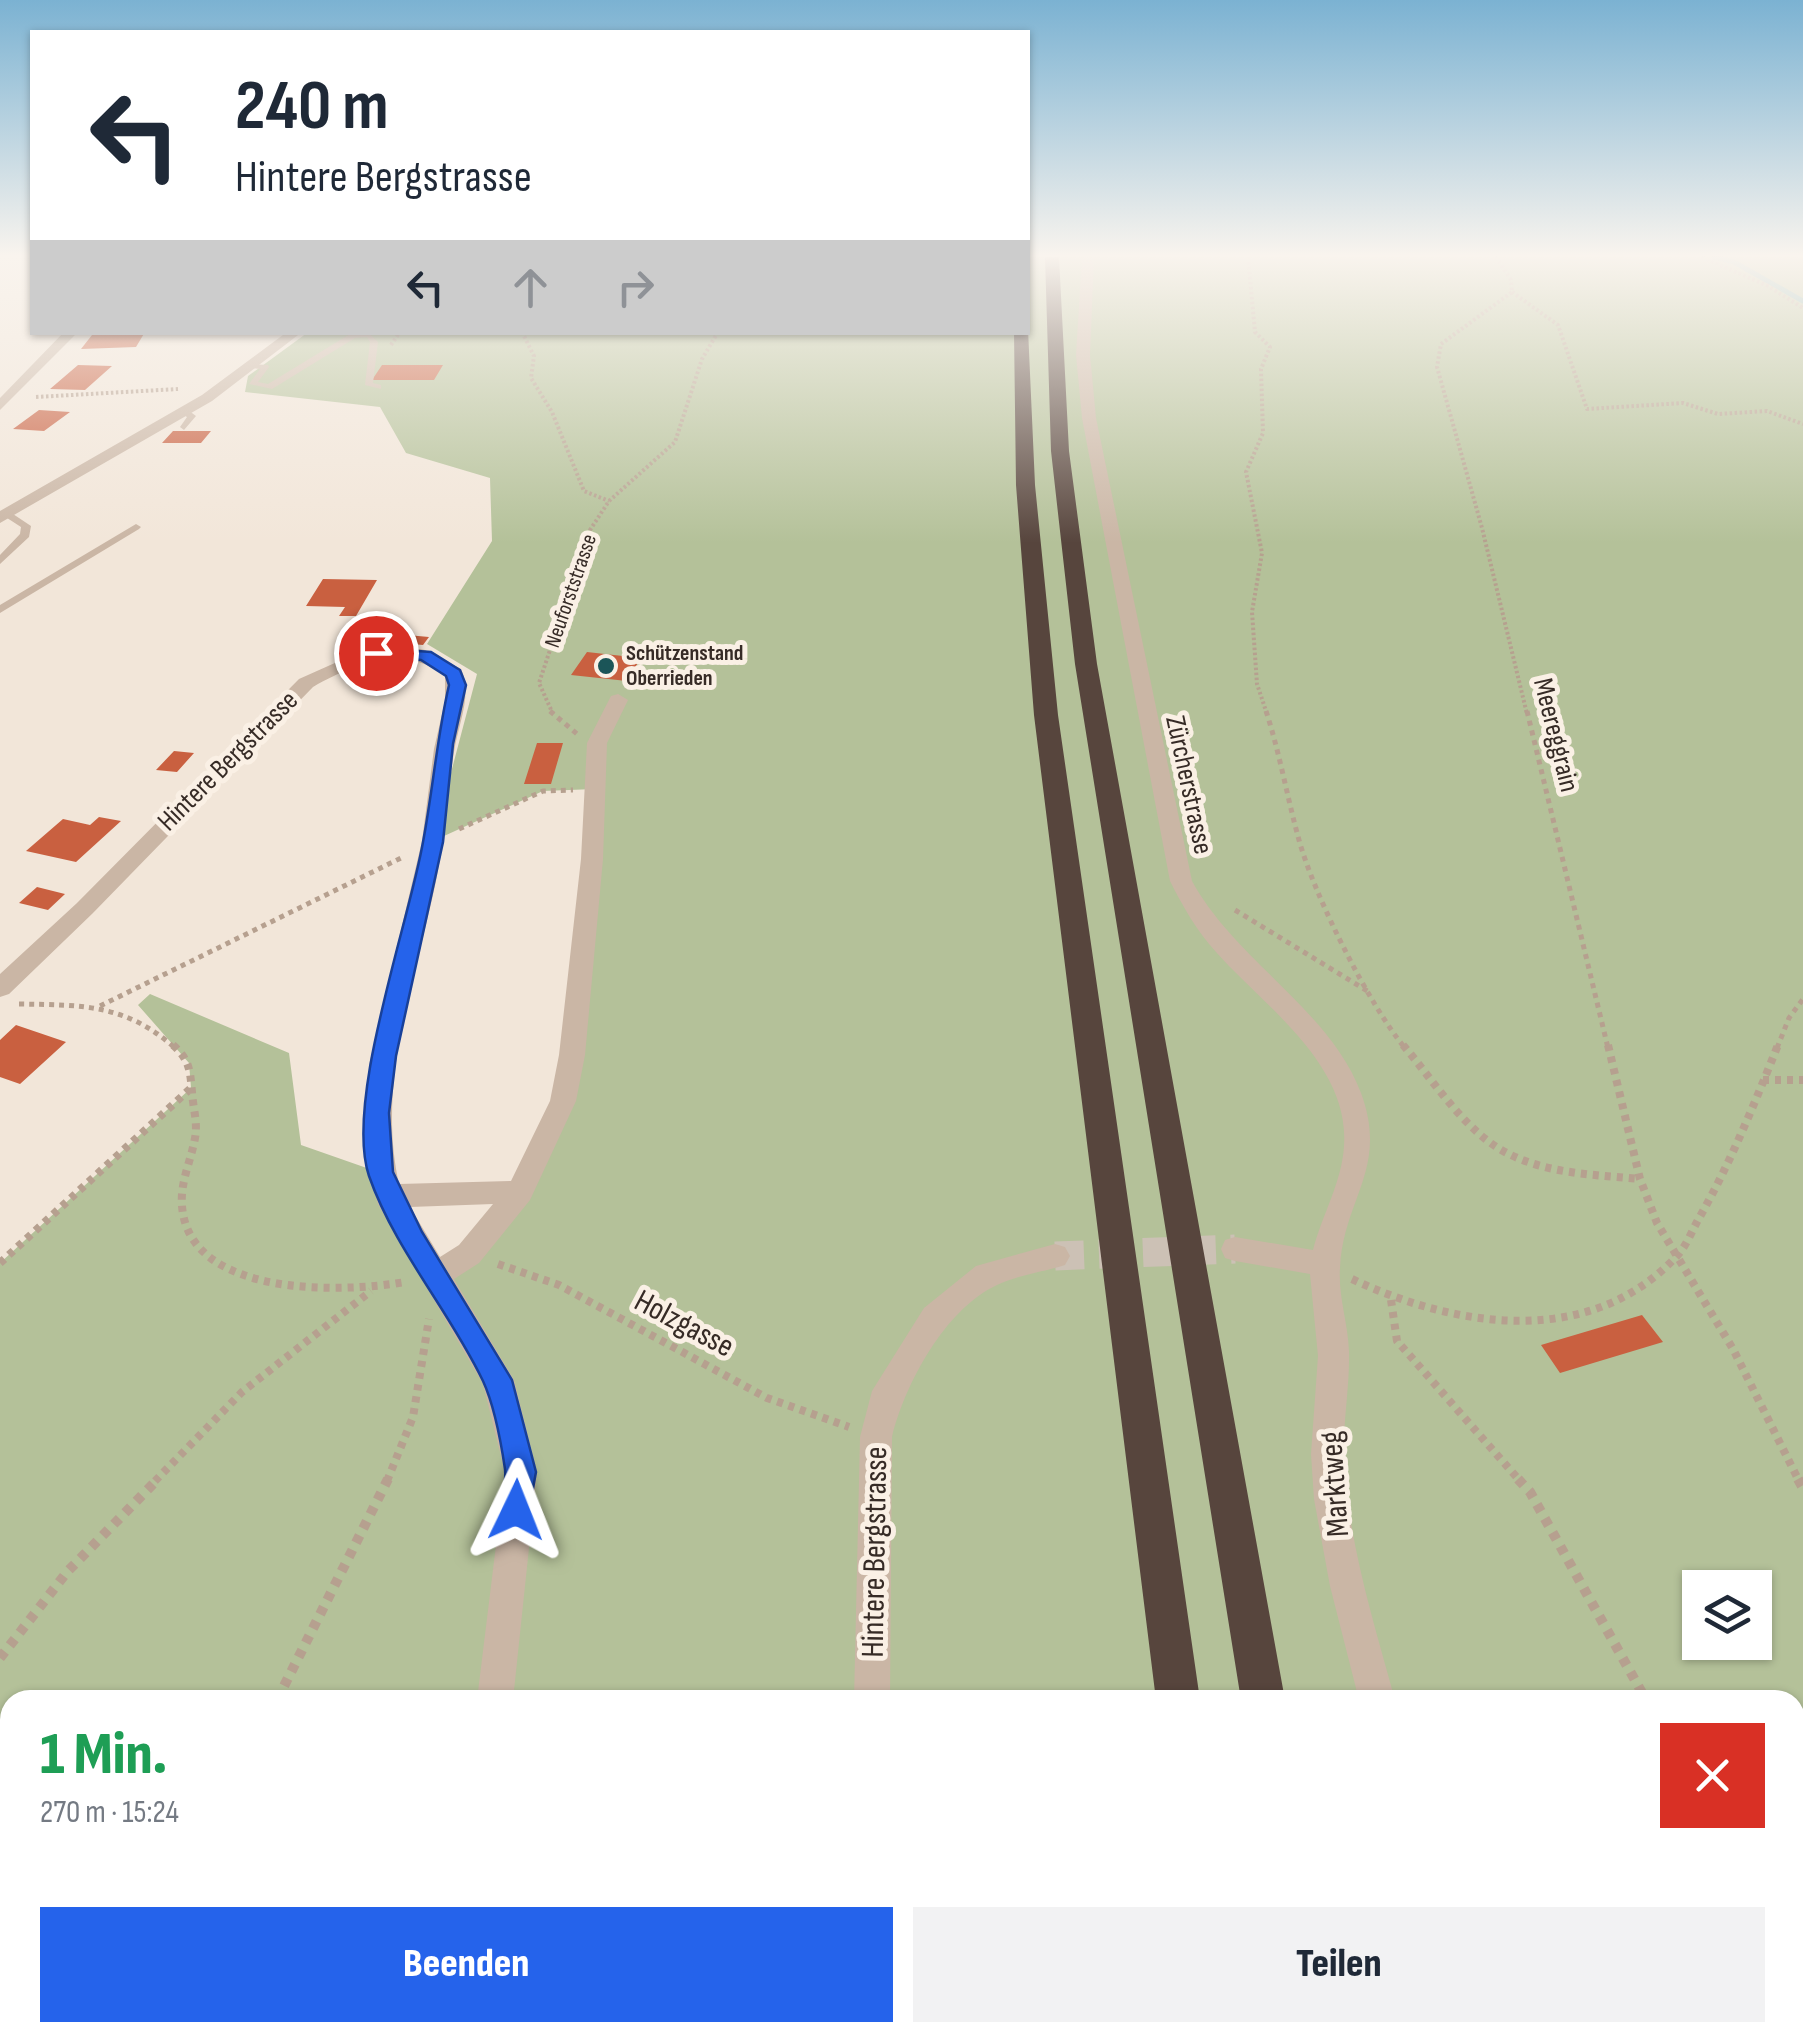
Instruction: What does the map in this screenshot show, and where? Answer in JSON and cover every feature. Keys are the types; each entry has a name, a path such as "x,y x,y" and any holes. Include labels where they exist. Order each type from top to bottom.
{"highway":[{"path":"1023,352 1026,474 1045,690 1177,1690"},
{"path":"1056,352 1060,452 1088,683 1261,1690"}],"street":[{"path":"0,406 55,352"},
{"path":"4,516 185,419 207,398 271,352"},
{"name":"Zürcherstrasse","path":"1082,352 1089,418 1181,881 1190,903 1210,929 1318,1045 1347,1091 1358,1125 1356,1164 1325,1264"},
{"name":"Hintere Bergstrasse","path":"0,988 85,908 306,682 339,664 376,653 425,655 454,674 457,685 444,744 433,842 388,1042 377,1113 380,1172 388,1196 498,1380 521,1472 496,1690"},
{"path":"436,1274 469,1254 520,1192 563,1101 572,1055 592,859 597,743 618,700"},
{"path":"388,1196 520,1192"},
{"path":"1235,1249 1325,1264"},
{"name":"Hintere Bergstrasse","path":"872,1690 876,1436 888,1391 934,1318 986,1275 1055,1256"},
{"name":"Marktweg","path":"1325,1264 1334,1342 1328,1466 1341,1566 1374,1690"}],"lane":[{"path":"254,366 265,367 253,384 270,387 326,352"},
{"path":"373,352 369,385 378,387"},
{"path":"0,561 16,546 26,526 4,516"},
{"path":"0,610 136,528"},
{"path":"0,548 16,546"}],"path":[{"path":"532,352 531,378 552,412 556,432 584,491 609,501"},
{"name":"Neuforststrasse","path":"597,743 574,732 549,711 540,684 590,530 609,501 676,442 706,352"},
{"path":"1268,352 1261,369 1263,433 1246,472 1262,553 1252,612 1257,684 1284,768 1298,842 1343,946 1396,1037 1471,1126 1510,1154 1571,1172 1640,1179"},
{"name":"Meereggrain","path":"1440,352 1437,367 1479,514 1640,1179 1656,1222 1733,1349 1803,1488"},
{"path":"1567,352 1587,409 1683,403 1718,414 1768,411 1803,424"},
{"path":"62,396 179,389 207,398"},
{"path":"99,1006 542,791"},
{"path":"1181,881 1211,894 1370,992"},
{"path":"1325,1264 1391,1300 1493,1323 1546,1321 1588,1312 1640,1290 1676,1258 1722,1181 1788,1018 1803,999"},
{"path":"0,1004 99,1006 127,1012 151,1024 190,1063 196,1131 182,1184 182,1217 202,1249 244,1275 314,1291 374,1289 436,1274"},
{"path":"1763,1080 1803,1080"},
{"path":"0,1262 191,1088"},
{"name":"Holzgasse","path":"469,1254 559,1285 767,1398 876,1436"},
{"path":"0,1658 67,1572 242,1392 374,1289"},
{"path":"1391,1300 1397,1341 1530,1492 1640,1690"},
{"path":"282,1690 382,1492 413,1418 426,1336"}],"green space":[{"path":"281,352 1803,352 1803,1690 0,1690 0,1263 191,1088 189,1063 138,1005 150,994 289,1053 301,1145 381,1173 437,1274 469,1254 563,1101 595,789 543,791 433,841 477,674 427,644 492,541 490,478 406,453 380,407 245,392 248,376"}],"building":[{"path":"78,365 112,366 85,390 50,389"},
{"path":"382,365 443,365 434,380 372,380"},
{"path":"39,410 70,412 44,431 13,429"},
{"path":"173,431 211,431 201,443 162,443"},
{"path":"323,579 377,580 356,616 339,616 345,607 306,606"},
{"path":"396,634 429,637 423,645 389,642"},
{"name":"Schützenstand Oberrieden","path":"587,652 641,658 627,681 571,675"},
{"path":"537,743 563,743 551,784 524,784"},
{"path":"174,751 194,753 177,772 156,770"},
{"path":"99,817 121,821 76,862 26,851 63,819 90,825"},
{"path":"37,887 65,894 48,910 19,903"},
{"path":"16,1025 66,1042 20,1084 0,1077 0,1040"},
{"path":"1642,1315 1663,1342 1560,1373 1541,1345"}],"tunnel":[{"path":"1055,1256 1235,1249"}],"place":[{"name":"Schützenstand Oberrieden","path":"606,666"}],"route":[{"path":"376,653 425,655 454,674 457,685 444,744 433,842 385,1056 377,1113 380,1172 388,1196 412,1239 498,1380 521,1472 516,1510"}]}
